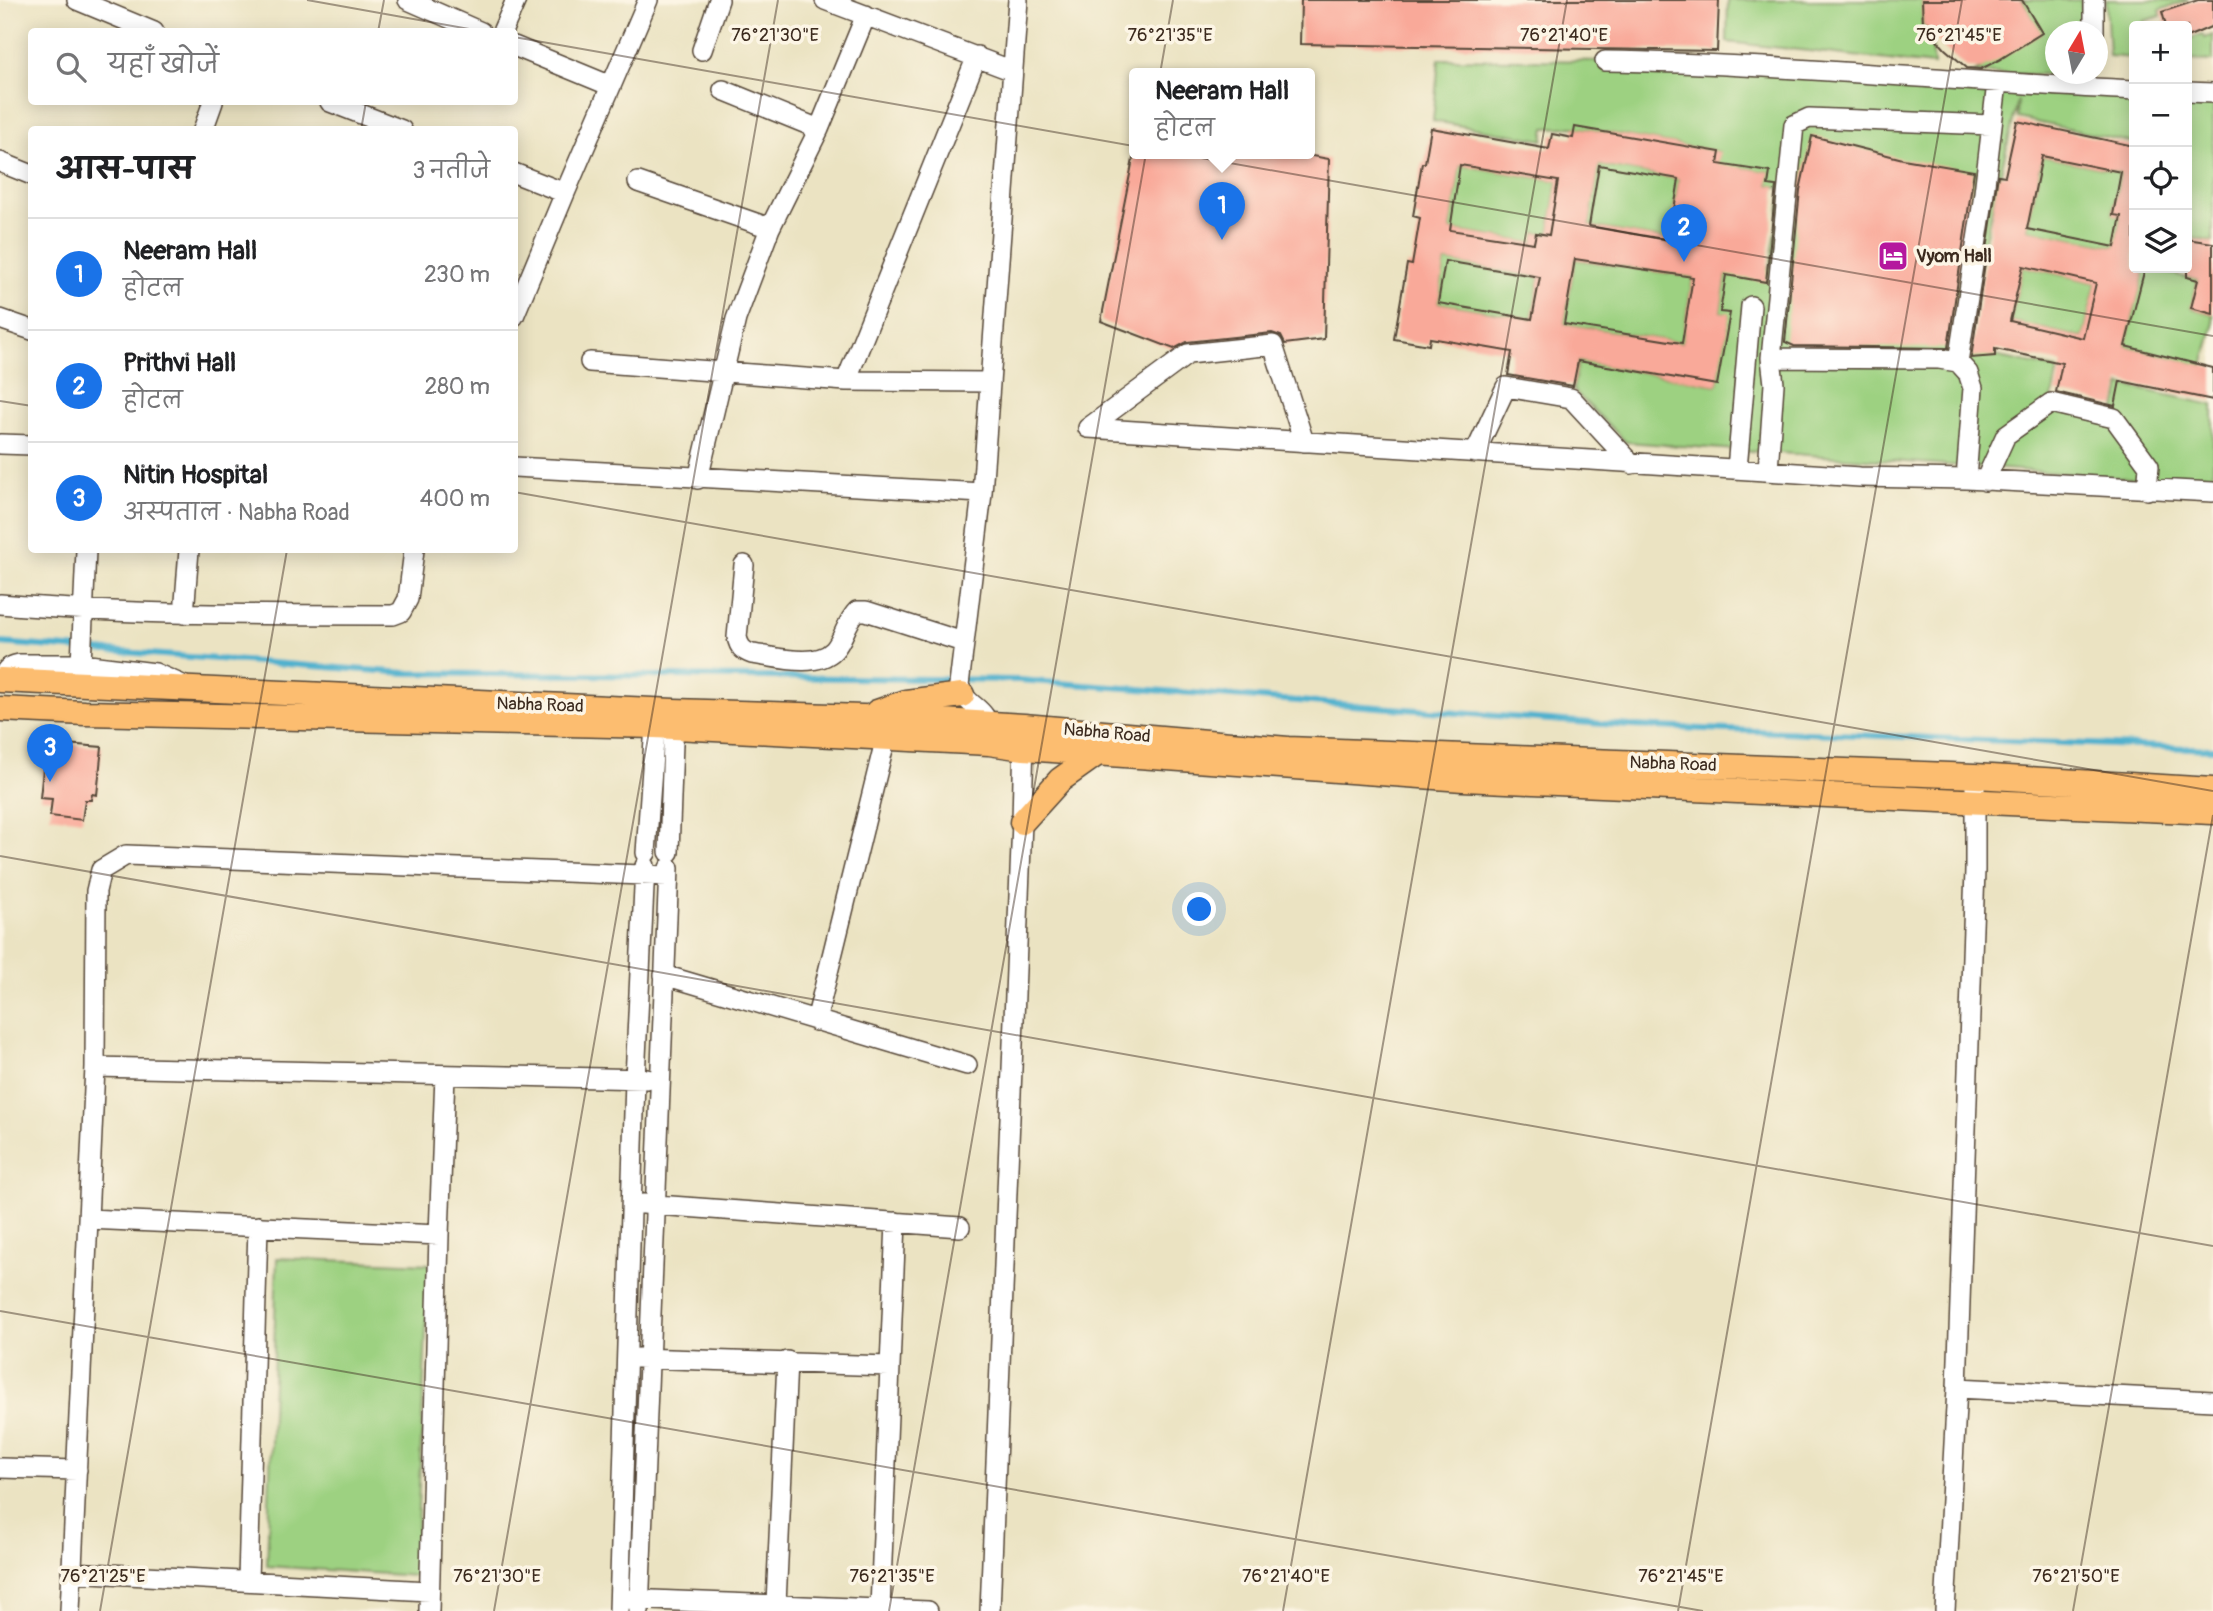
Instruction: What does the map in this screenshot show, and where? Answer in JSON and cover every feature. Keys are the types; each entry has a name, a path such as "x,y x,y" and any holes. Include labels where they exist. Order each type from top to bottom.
{"main road":[{"name":"Nabha Road","path":"1,680 193,689 664,719 886,737 988,734"},
{"path":"867,717 960,685"},
{"name":"Nabha Road","path":"0,709 85,713 664,719 867,717 988,734 1289,749 1413,765 1976,801 2213,812"},
{"name":"Nabha Road","path":"1024,737 1098,753 1413,765 1975,776 2213,790"},
{"path":"1022,822 1060,780 1098,753"}],"street":[{"path":"77,0 144,28"},
{"path":"408,0 472,28"},
{"path":"504,28 516,0"},
{"path":"518,306 648,0"},
{"path":"702,50 719,0"},
{"path":"825,0 1013,71"},
{"path":"988,734 987,718 980,709 969,704 960,685 982,494 1018,0"},
{"path":"2094,0 2094,21"},
{"path":"698,479 736,319 770,228 819,129 866,15"},
{"path":"518,48 611,86"},
{"path":"846,381 977,57"},
{"path":"1605,61 1688,62 1997,83 2045,82"},
{"path":"1958,362 1983,201 1997,83"},
{"path":"2108,84 2129,88"},
{"path":"723,90 819,129"},
{"path":"2192,92 2213,93"},
{"path":"204,126 212,105"},
{"path":"338,105 392,126"},
{"path":"1768,470 1774,384 1771,358 1794,125 1808,118 1991,125"},
{"path":"0,162 28,173"},
{"path":"518,175 565,193"},
{"path":"638,182 770,228"},
{"path":"1737,469 1751,306"},
{"path":"0,319 28,329"},
{"path":"1304,442 1273,345 1188,354 1088,428 1632,464 1860,477 2213,492"},
{"path":"1771,358 1939,359 1958,362 1968,373 1973,388 1975,480"},
{"path":"590,362 846,381 990,382"},
{"path":"1475,453 1506,387 1571,398 1632,464"},
{"path":"1975,480 2006,435 2051,403 2115,418 2149,466 2147,490"},
{"path":"0,443 28,445"},
{"path":"518,467 982,494"},
{"path":"81,653 86,553"},
{"path":"184,614 190,553"},
{"path":"0,604 83,611 184,614 393,615 401,612 408,599 414,553"},
{"path":"744,565 737,637 738,644 744,651 752,654 809,660 822,658 835,649 857,611 866,611 963,642"},
{"path":"1,680 9,666 81,653 155,673 193,689"},
{"path":"664,719 645,865 635,1079 619,1605 776,1604 928,1611"},
{"path":"639,1605 668,865 664,719"},
{"path":"816,1021 886,737"},
{"path":"990,1611 1024,737"},
{"path":"1945,1611 1957,1388 1975,776"},
{"path":"70,1611 95,1066 96,891 101,870 126,855 668,865"},
{"path":"664,975 967,1065"},
{"path":"95,1066 660,1078"},
{"path":"429,1611 445,1075"},
{"path":"631,1204 960,1227"},
{"path":"88,1219 439,1235"},
{"path":"880,1608 897,1222"},
{"path":"248,1580 258,1226"},
{"path":"626,1358 889,1366"},
{"path":"776,1604 787,1362"},
{"path":"1957,1388 2213,1401"},
{"path":"0,1468 76,1471"},
{"path":"71,1572 429,1591"}],"green space":[{"path":"1728,0 1922,0 1923,24 1931,33 1934,65 1727,42"},
{"path":"2022,0 2081,0 2082,21 2045,21 2045,74 1973,73 2041,33"},
{"path":"2106,0 2188,0 2160,10 2161,16 2144,21 2129,21 2129,58 2109,56"},
{"path":"2202,34 2205,38 2213,35 2213,61 2192,60 2192,38"},
{"path":"1439,59 1605,61 2129,97 2129,142 2017,118 2018,100 1961,340 1969,351 2058,369 2051,403 2114,418 2121,385 2213,405 2213,484 1626,442 1573,390 1578,361 1717,385 1729,314 1720,312 1726,275 1759,265 1770,267 1783,188 1768,185 1769,172 1742,168 1716,175 1719,152 1575,127 1545,128 1543,140 1433,121"},
{"path":"2192,99 2213,100 2213,242 2192,238"},
{"path":"2042,156 2121,172 2113,214 2121,216 2115,247 2027,229"},
{"path":"1460,165 1558,181 1549,235 1536,233 1534,243 1450,230"},
{"path":"1599,165 1679,179 1669,240 1589,226"},
{"path":"1575,259 1693,277 1682,343 1564,324"},
{"path":"1445,261 1540,277 1532,319 1438,303"},
{"path":"2023,266 2096,283 2083,338 2010,321"},
{"path":"2144,273 2167,273 2198,280 2191,308 2213,314 2213,327 2203,366 2125,346"},
{"path":"277,1258 429,1264 415,1576 267,1566"}],"building":[{"path":"1301,0 1719,0 1717,51 1300,44"},
{"path":"1922,0 2022,0 2042,33 1981,69 1967,68 1945,49 1923,24"},
{"path":"2198,0 2213,0 2213,26 2192,35 2192,21 2165,21 2162,12"},
{"path":"2017,121 2129,145 2129,273 2144,273 2125,346 2213,368 2213,400 2120,381 2115,406 2056,392 2062,363 1995,349 1995,356 1971,358 1998,175 2005,176","holes":["2042,156 2121,172 2113,215 2121,216 2115,247 2027,229","2023,266 2096,283 2083,338 2010,321"]},
{"path":"1575,127 1720,152 1718,164 1770,172 1768,185 1776,186 1766,282 1726,275 1720,312 1730,313 1717,385 1578,361 1573,386 1508,375 1512,352 1430,338 1429,345 1394,339 1407,264 1412,265 1420,218 1413,216 1431,128 1549,149 1552,134 1573,138","holes":["1460,165 1558,181 1549,235 1536,233 1534,243 1450,230","1599,165 1679,179 1669,240 1589,226","1575,259 1693,277 1682,343 1564,324","1445,261 1540,277 1532,319 1438,303"]},
{"name":"Vyom Hall","path":"1812,136 1903,159 1974,171 1948,348 1794,346 1785,342 1800,190"},
{"path":"1315,156 1329,159 1324,339 1285,344 1281,336 1272,333 1187,342 1174,349 1101,321 1133,159 1315,159"},
{"path":"2192,240 2213,243 2213,314 2191,308 2198,280 2187,277 2187,273 2192,273"},
{"path":"53,743 102,747 97,795 92,794 91,800 85,800 82,820 50,816 52,799 40,798 44,760 51,761"}],"waterway":[{"path":"0,643 406,673 1019,680 1630,726 2213,749"}],"place":[{"name":"Neeram Hall","path":"1222,240"},
{"name":"Vyom Hall","path":"1893,256"},
{"name":"Prithvi Hall","path":"1684,262"},
{"name":"Nitin Hospital","path":"50,782"}]}
